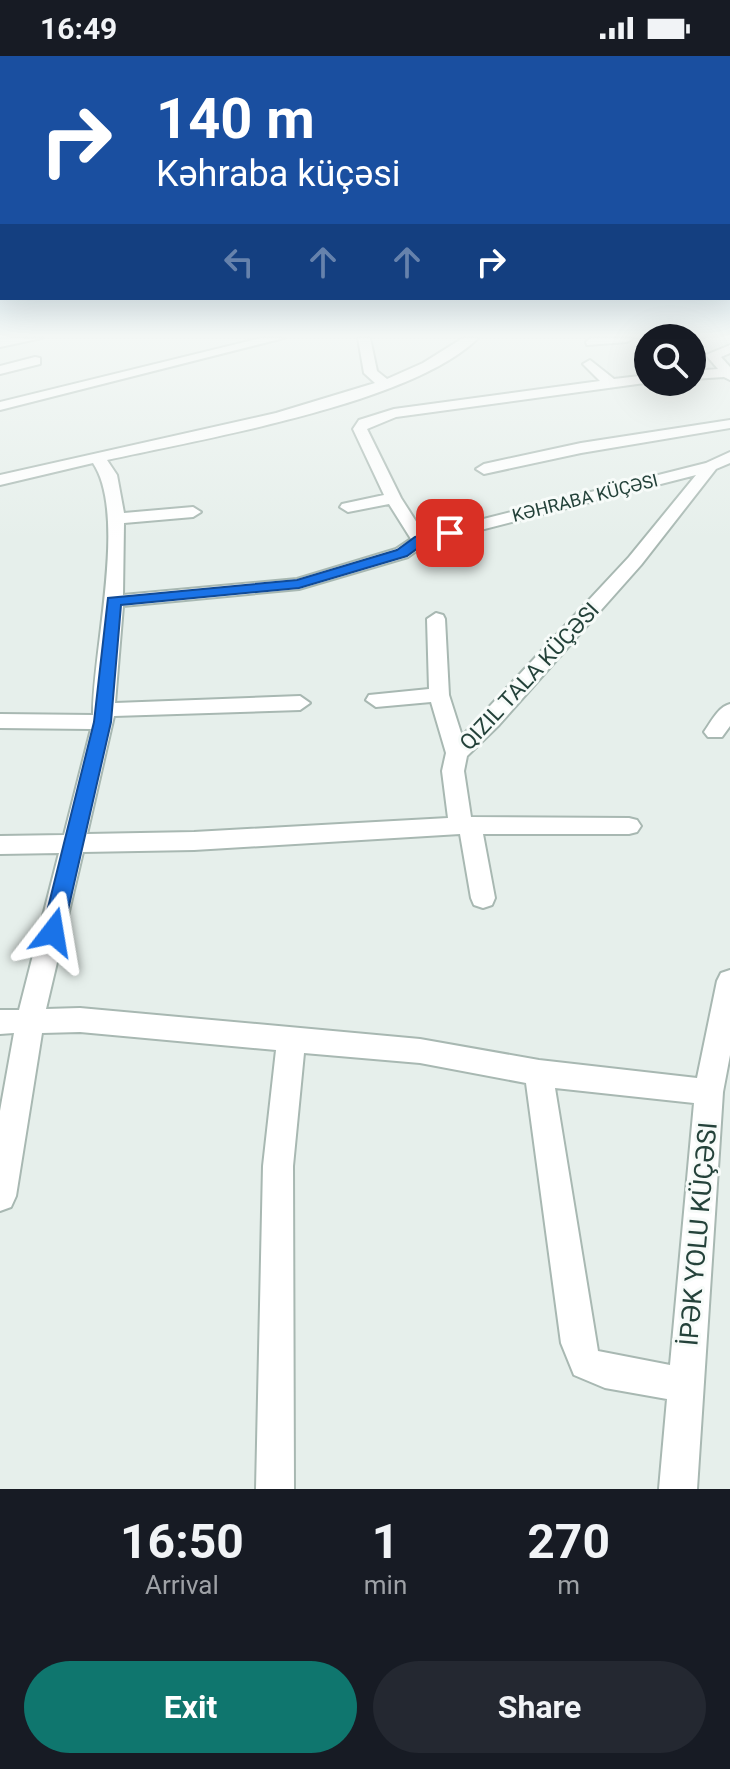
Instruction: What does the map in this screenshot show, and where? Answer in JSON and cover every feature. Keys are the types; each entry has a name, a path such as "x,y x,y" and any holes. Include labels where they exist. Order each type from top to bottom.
{"street":[{"path":"0,480 279,417 316,405"},
{"path":"420,540 393,498 360,429 372,418 464,405"},
{"path":"484,469 581,448 730,424"},
{"name":"KƏHRABA KÜÇƏSI","path":"114,601 299,584 402,553 420,540 711,466 730,457"},
{"path":"0,1196 30,1021 103,716 114,601 116,519 113,490 105,466 98,459"},
{"path":"457,753 492,720 635,561 711,466"},
{"path":"348,507 393,498"},
{"path":"116,519 193,512"},
{"path":"436,619 439,695 457,753 453,771 483,898"},
{"path":"376,700 439,695"},
{"path":"0,721 300,703"},
{"path":"715,732 730,711"},
{"path":"0,845 194,841 466,825 629,826"},
{"name":"İPƏK YOLU KÜÇƏSI","path":"678,1489 709,1092 730,981"},
{"path":"0,1022 80,1020 420,1051 539,1073 709,1092"},
{"path":"275,1489 278,1166 291,1040"},
{"path":"539,1073 578,1343 586,1363 605,1371 685,1385"}],"route":[{"path":"53,932 103,722 114,601 299,584 402,553 420,540 450,533"}]}
